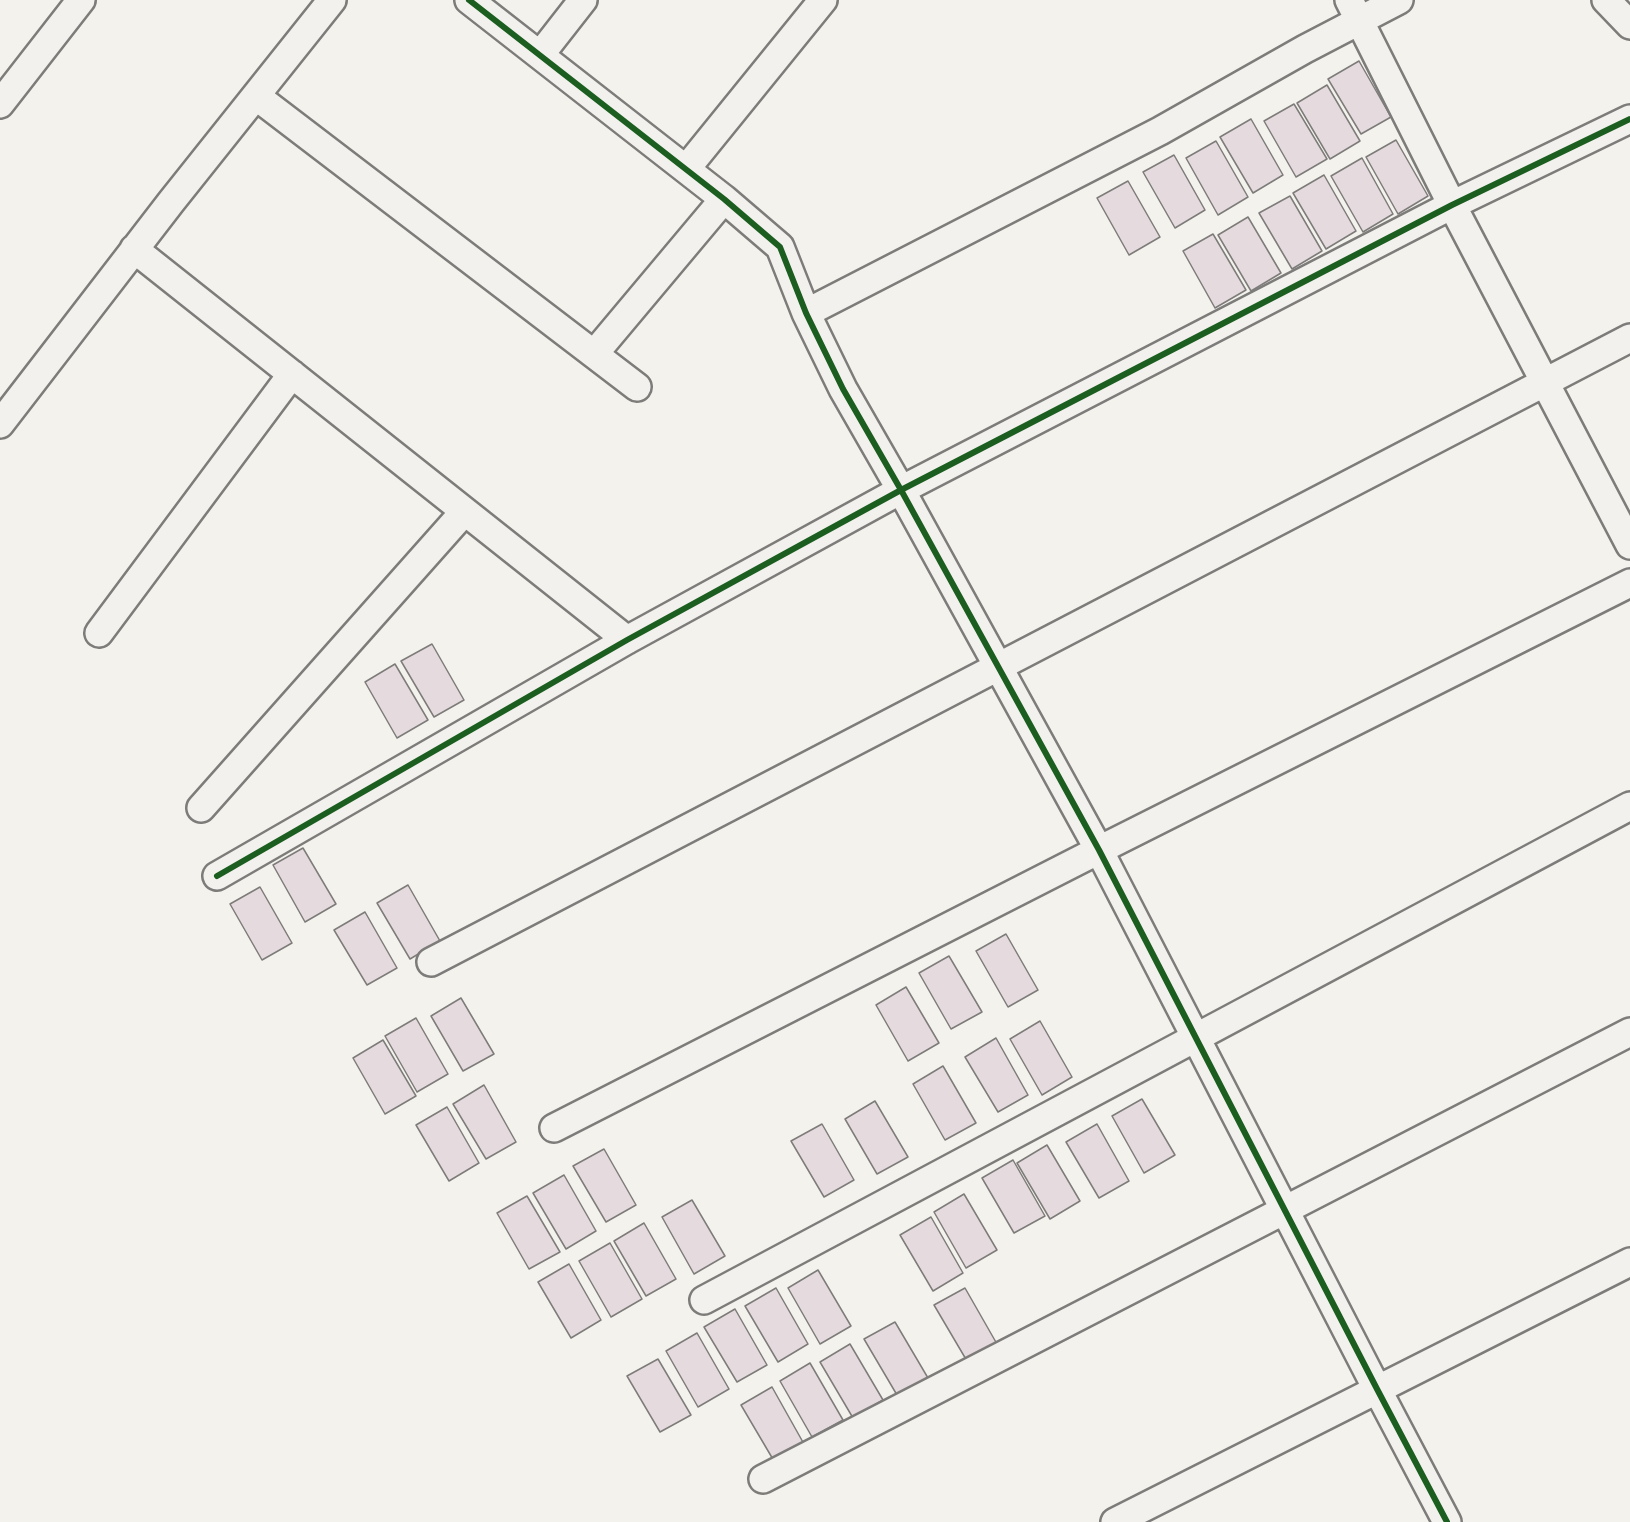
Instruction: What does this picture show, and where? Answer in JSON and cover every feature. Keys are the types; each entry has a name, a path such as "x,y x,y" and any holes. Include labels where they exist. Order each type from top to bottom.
{"street":[{"path":"0,104 81,0"},
{"path":"0,424 134,249 332,0"},
{"path":"469,0 724,199 780,247 806,313 843,389 1099,850 1447,1522"},
{"path":"540,55 583,0"},
{"path":"686,169 823,0"},
{"path":"806,313 1160,131 1355,10 1399,0"},
{"path":"1606,0 1630,25"},
{"path":"1355,10 1452,205 1630,545"},
{"path":"256,96 637,387"},
{"path":"217,876 627,640 901,490 1452,205 1630,119"},
{"path":"594,354 724,199"},
{"path":"134,249 627,640"},
{"path":"431,962 1630,339"},
{"path":"99,633 292,374"},
{"path":"201,808 464,512"},
{"path":"554,1128 1630,583"},
{"path":"704,1300 1630,806"},
{"path":"763,1479 1630,1032"},
{"path":"1115,1522 1630,1262"}],"building":[{"path":"1359,61 1391,117 1361,134 1328,79"},
{"path":"1327,85 1360,141 1330,159 1297,103"},
{"path":"1294,104 1327,159 1296,177 1264,121"},
{"path":"1251,119 1283,175 1253,193 1220,137"},
{"path":"1396,140 1428,196 1398,214 1366,157"},
{"path":"1216,141 1248,197 1218,215 1186,158"},
{"path":"1174,155 1205,210 1175,228 1143,172"},
{"path":"1362,158 1393,214 1363,232 1331,176"},
{"path":"1324,175 1356,231 1326,249 1293,193"},
{"path":"1128,181 1160,237 1129,255 1097,198"},
{"path":"1290,196 1322,251 1292,269 1259,213"},
{"path":"1248,217 1281,273 1251,291 1218,235"},
{"path":"1213,234 1246,290 1215,308 1183,251"},
{"path":"432,644 464,700 434,717 401,661"},
{"path":"395,664 428,720 397,738 365,682"},
{"path":"303,848 336,904 305,922 273,865"},
{"path":"408,885 440,941 410,959 377,903"},
{"path":"260,887 292,943 262,960 230,904"},
{"path":"365,912 397,968 367,985 334,930"},
{"path":"1006,934 1038,990 1008,1007 976,951"},
{"path":"949,956 982,1012 951,1029 919,973"},
{"path":"906,987 939,1043 908,1061 876,1005"},
{"path":"461,998 494,1054 463,1071 431,1016"},
{"path":"416,1018 448,1074 417,1092 385,1036"},
{"path":"1040,1021 1072,1077 1042,1095 1010,1039"},
{"path":"996,1038 1028,1095 998,1112 965,1057"},
{"path":"383,1040 416,1096 385,1114 353,1058"},
{"path":"943,1066 976,1123 945,1140 913,1084"},
{"path":"484,1085 516,1142 486,1159 453,1104"},
{"path":"1142,1099 1175,1155 1144,1173 1112,1116"},
{"path":"875,1101 908,1157 877,1174 845,1119"},
{"path":"447,1107 479,1163 449,1181 416,1125"},
{"path":"822,1124 854,1180 824,1197 791,1141"},
{"path":"1097,1124 1129,1181 1099,1198 1066,1142"},
{"path":"1047,1145 1080,1201 1050,1219 1017,1163"},
{"path":"604,1149 636,1205 606,1222 573,1166"},
{"path":"1013,1160 1045,1216 1014,1233 982,1178"},
{"path":"564,1175 596,1231 566,1249 533,1193"},
{"path":"964,1194 997,1250 966,1268 934,1212"},
{"path":"527,1196 560,1252 529,1269 497,1213"},
{"path":"692,1200 725,1256 694,1274 662,1217"},
{"path":"931,1217 963,1273 933,1291 900,1235"},
{"path":"644,1223 676,1279 646,1296 614,1241"},
{"path":"610,1243 642,1299 611,1317 579,1261"},
{"path":"569,1264 601,1320 571,1338 538,1282"},
{"path":"818,1270 851,1326 820,1344 788,1288"},
{"path":"776,1288 808,1344 778,1362 745,1306"},
{"path":"965,1288 997,1344 967,1361 934,1305"},
{"path":"735,1309 767,1365 737,1382 704,1327"},
{"path":"895,1322 928,1378 897,1395 864,1339"},
{"path":"697,1333 729,1389 698,1407 666,1351"},
{"path":"850,1344 883,1400 853,1418 820,1362"},
{"path":"658,1359 691,1415 660,1432 627,1376"},
{"path":"810,1363 843,1420 812,1437 780,1381"},
{"path":"772,1387 804,1444 774,1461 741,1405"}],"cycle path":[{"path":"469,0 724,199 780,247 806,313 843,389 1099,850 1447,1522"},
{"path":"217,876 627,640 901,490 1452,205 1630,119"}]}
